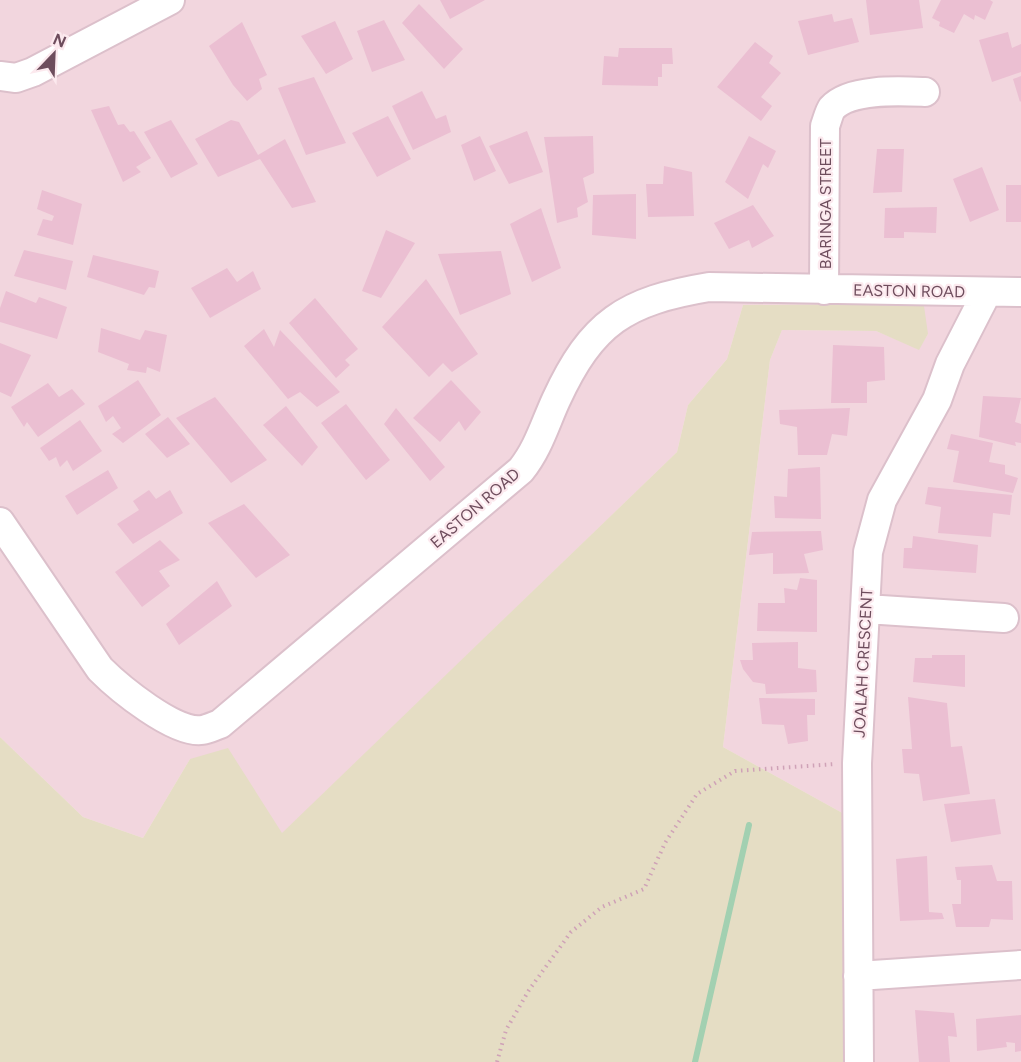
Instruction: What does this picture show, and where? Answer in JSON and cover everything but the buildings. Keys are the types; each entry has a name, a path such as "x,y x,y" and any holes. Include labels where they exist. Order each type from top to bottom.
{"street":[{"path":"0,76 16,78 33,72 170,0"},
{"name":"BARINGA STREET","path":"824,290 825,126 832,108 848,99 890,90 925,92"},
{"name":"EASTON ROAD","path":"0,522 100,669 119,688 181,727 201,730 220,724 521,470 533,455 573,365 589,342 611,321 637,305 670,294 709,287 1021,292"},
{"name":"JOALAH CRESCENT","path":"859,1062 857,763 868,552 882,500 937,400 950,364 987,292"},
{"path":"866,609 1004,618"},
{"path":"858,976 1021,965"}],"path":[{"path":"497,1062 506,1030 529,990 571,932 602,907 644,889 665,843 697,794 735,771 857,763"}],"shaded area":[{"path":"0,0 1021,0 1021,1062 845,1062 846,815 723,747 770,360 782,330 876,331 919,349 928,334 743,305 727,359 688,405 677,452 282,834 190,759 143,838 83,817 0,737"},
{"path":"896,304 924,306 928,334 919,350 876,331 782,330 770,360 723,747 846,815 845,1062 0,1062 0,737 83,817 143,838 190,759 228,748 282,833 677,452 688,405 727,359 743,305"}],"waterway":[{"path":"695,1062 749,825"}]}
